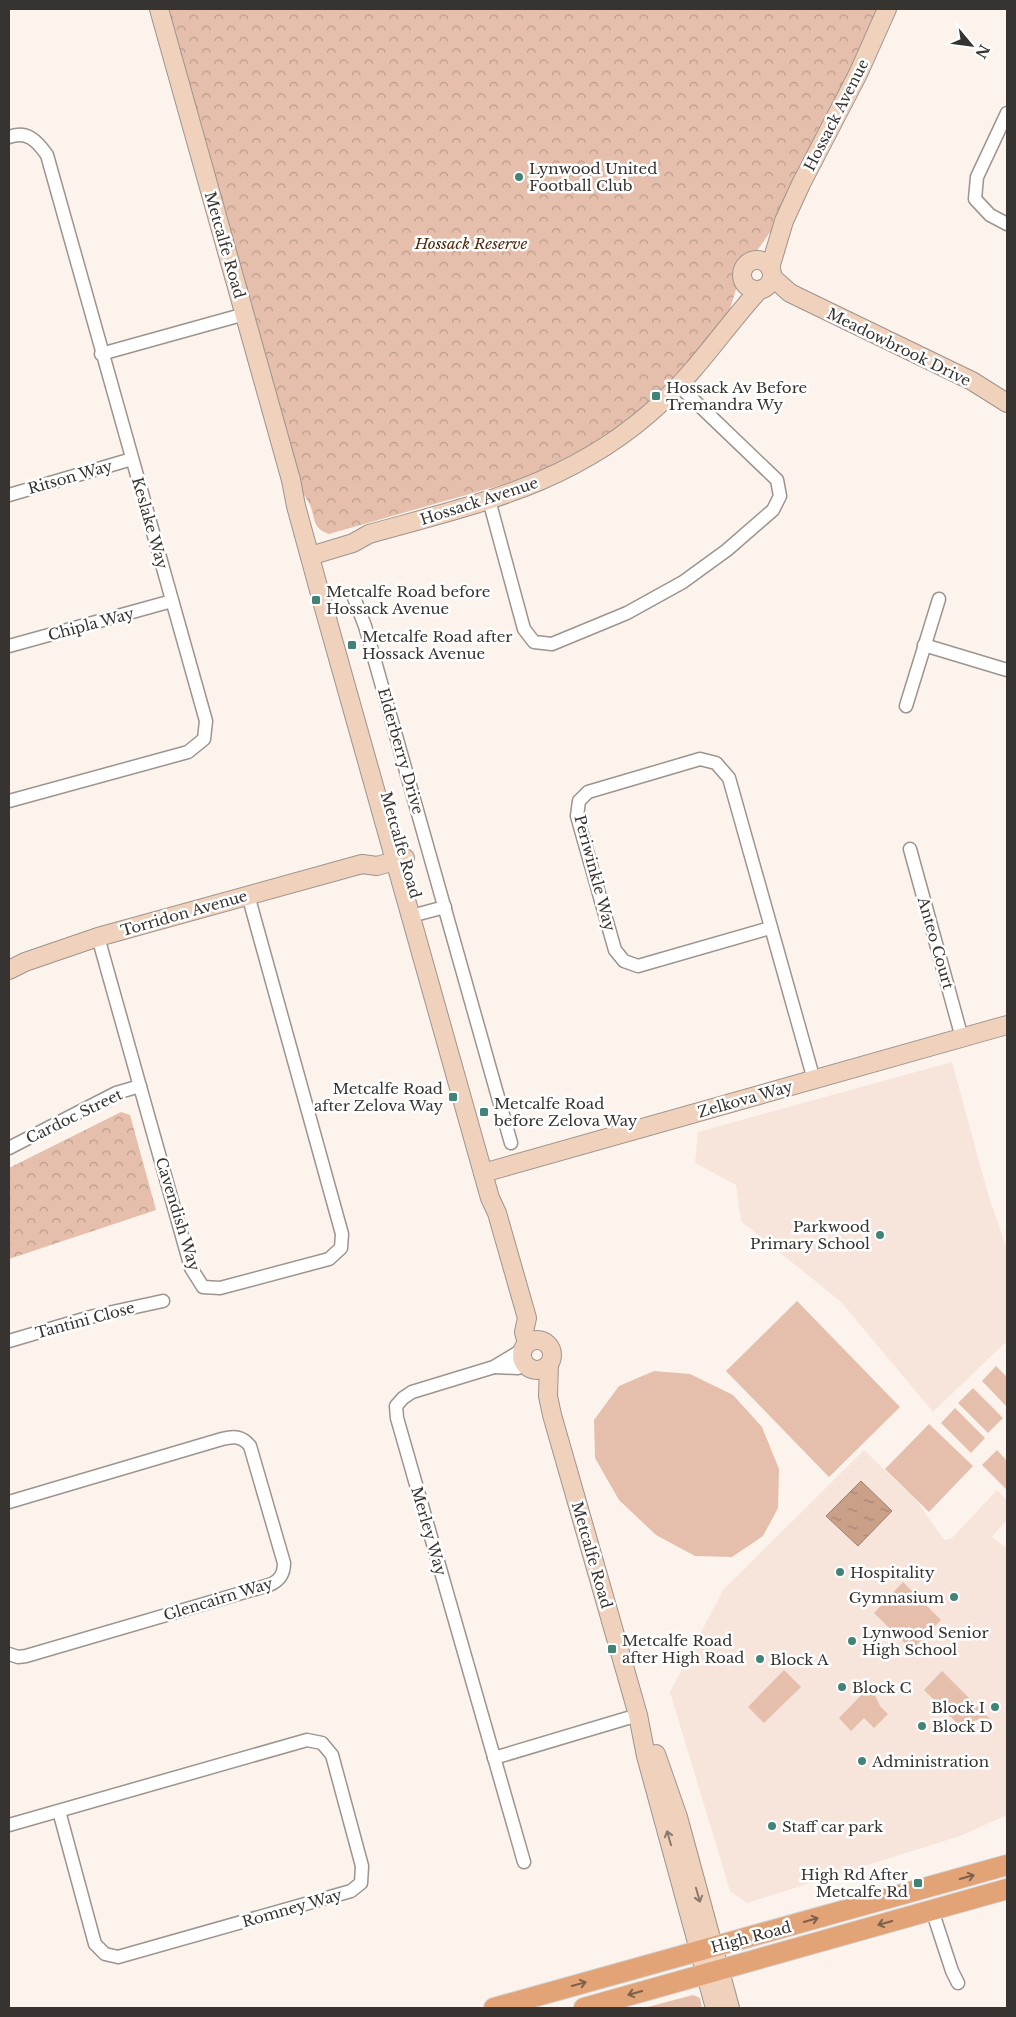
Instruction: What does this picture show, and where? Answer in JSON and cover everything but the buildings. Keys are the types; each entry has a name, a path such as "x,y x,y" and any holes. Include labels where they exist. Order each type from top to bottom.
{"main road":[{"name":"Metcalfe Road","path":"159,9 291,480 296,506 312,549 488,1171 490,1198 498,1213 527,1318 535,1326 529,1353 548,1396 638,1715 646,1756 712,1971 730,2008"},
{"name":"Hossack Avenue","path":"312,549 352,533 369,534 489,500 544,480 597,452 645,417 679,386 720,338 761,278 801,184 858,74 888,9"},
{"name":"Meadowbrook Drive","path":"761,278 790,294 972,381 1007,403"},
{"name":"Torridon Avenue","path":"9,970 25,962 98,937 362,864 375,853 398,853"},
{"name":"Zelkova Way","path":"488,1171 1007,1025"},
{"name":"Metcalfe Road","path":"529,1353 550,1346 552,1350 552,1360 549,1364 548,1396"},
{"path":"529,1353 538,1370 549,1364"},
{"name":"High Road","path":"494,2008 1007,1865"},
{"name":"High Road","path":"584,2008 1007,1890"},
{"name":"Metcalfe Road","path":"712,1971 715,2008"}],"street":[{"path":"1007,114 976,177 976,199 990,215 1007,224"},
{"name":"Keslake Way","path":"9,137 27,135 37,141 47,155 206,721 204,738 188,752 9,801"},
{"path":"102,354 244,314"},
{"path":"489,500 524,629 534,642 552,644 627,613 683,582 727,550 773,510 780,496 778,480 679,386"},
{"name":"Ritson Way","path":"9,495 132,459"},
{"name":"Elderberry Drive","path":"353,595 366,626 512,1143"},
{"path":"906,706 939,599"},
{"name":"Chipla Way","path":"9,646 172,602"},
{"path":"924,645 1007,670"},
{"name":"Periwinkle Way","path":"770,928 638,966 624,960 615,950 577,816 579,802 588,792 700,759 716,763 729,778 814,1080"},
{"name":"Anteo Court","path":"910,849 962,1038"},
{"name":"Cavendish Way","path":"98,937 191,1268 203,1287 220,1288 329,1259 341,1248 342,1234 248,895"},
{"path":"416,914 445,908"},
{"name":"Cardoc Street","path":"9,1148 116,1093 140,1086"},
{"name":"Tantini Close","path":"9,1341 94,1316 162,1301"},
{"name":"Merley Way","path":"524,1862 397,1418 396,1406 412,1392 494,1367 518,1368 529,1353"},
{"name":"Glencairn Way","path":"9,1502 222,1439 237,1437 245,1440 250,1446 284,1563 281,1577 275,1583 26,1656 9,1654"},
{"path":"494,1758 638,1715"},
{"name":"Romney Way","path":"9,1825 308,1740 322,1744 332,1755 362,1866 361,1883 350,1891 118,1957 105,1954 95,1944 59,1811"},
{"path":"932,1910 952,1971 958,1983"}],"shaded area":[{"name":"Parkwood Primary School","path":"952,1062 988,1194 1007,1249 1007,1341 933,1412 841,1302 741,1221 736,1185 695,1163 698,1132"},
{"name":"Lynwood Senior High School","path":"864,1450 916,1500 944,1540 952,1538 997,1490 1007,1500 1007,1520 992,1537 1007,1548 1007,1815 960,1836 747,1903 730,1891 670,1692 723,1590"}],"green space":[{"name":"Hossack Reserve","path":"165,9 879,9 814,150 773,228 754,255 739,257 732,272 737,286 730,309 712,336 673,381 634,416 586,447 548,467 508,483 329,534 319,529 309,503 293,480"},
{"path":"121,1112 130,1115 156,1210 9,1259 9,1168"},
{"path":"797,1301 900,1407 829,1477 726,1371"},
{"path":"996,1366 1007,1377 1007,1407 982,1381"},
{"path":"654,1371 690,1374 733,1395 762,1427 779,1469 778,1508 763,1536 732,1557 695,1556 656,1535 619,1500 595,1458 594,1420 619,1386"},
{"path":"973,1388 1003,1418 988,1433 958,1403"},
{"path":"955,1408 985,1438 971,1453 941,1423"},
{"path":"929,1424 973,1466 929,1512 885,1469"},
{"path":"997,1450 1007,1461 1007,1490 982,1465"},
{"path":"903,1582 941,1620 912,1650 874,1613"},
{"path":"784,1670 801,1687 764,1723 748,1707"},
{"path":"942,1671 992,1721 976,1720 963,1729 924,1690"},
{"path":"873,1683 877,1688 874,1693 880,1706 888,1714 874,1728 864,1718 851,1731 839,1718"},
{"path":"693,1995 700,1998 702,2008 644,2008"}],"water":[{"path":"861,1481 892,1511 858,1546 826,1516"}],"place":[{"name":"Lynwood United Football Club","path":"519,177"},
{"name":"Hossack Av Before Tremandra Wy","path":"656,396"},
{"name":"Metcalfe Road before Hossack Avenue","path":"316,600"},
{"name":"Metcalfe Road after Hossack Avenue","path":"352,645"},
{"name":"Metcalfe Road after Zelova Way","path":"453,1097"},
{"name":"Metcalfe Road before Zelova Way","path":"484,1112"},
{"name":"Parkwood Primary School","path":"880,1235"},
{"name":"Hospitality","path":"840,1572"},
{"name":"Gymnasium","path":"954,1597"},
{"name":"Lynwood Senior High School","path":"852,1641"},
{"name":"Metcalfe Road after High Road","path":"612,1649"},
{"name":"Block A","path":"760,1659"},
{"name":"Block C","path":"842,1687"},
{"name":"Block I","path":"995,1707"},
{"name":"Block D","path":"922,1726"},
{"name":"Administration","path":"862,1761"},
{"name":"Staff car park","path":"772,1826"},
{"name":"High Rd After Metcalfe Rd","path":"918,1883"}]}
